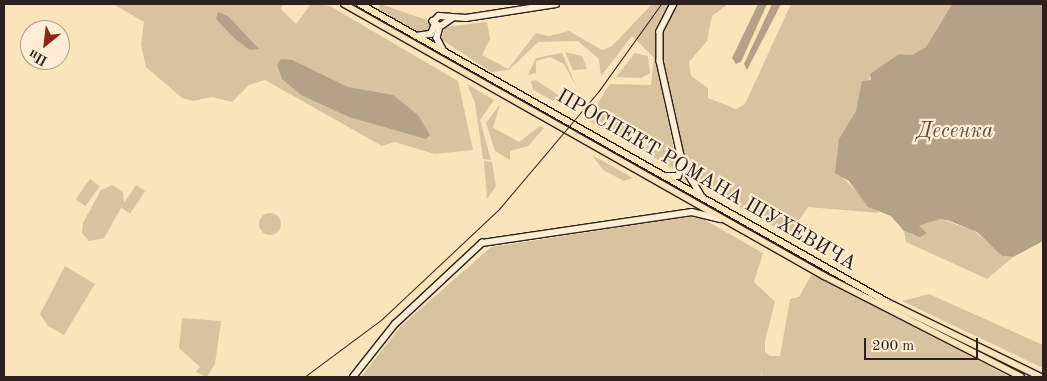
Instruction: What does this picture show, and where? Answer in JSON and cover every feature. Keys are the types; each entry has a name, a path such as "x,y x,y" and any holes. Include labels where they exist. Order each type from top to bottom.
{"main road":[{"name":"ПРОСПЕКТ РОМАНА ШУХЕВИЧА","path":"344,4 726,220 1021,377"},
{"name":"ПРОСПЕКТ РОМАНА ШУХЕВИЧА","path":"360,4 887,302 1041,377"},
{"path":"416,36 431,34 440,23 452,19 556,4"},
{"path":"674,4 660,32 658,50 683,165 704,199"},
{"path":"440,23 437,38 444,52"},
{"path":"664,176 678,176 683,165"},
{"path":"352,377 395,324 482,243 692,212 726,220"}],"shaded area":[{"path":"113,4 283,4 281,9 296,24 311,4 330,6 458,81 473,150 434,154 395,142 382,146 265,80 249,85 232,102 212,97 193,101 182,98 146,67 141,45 144,22"},
{"path":"380,4 430,21 430,29 423,34 379,10"},
{"path":"652,4 728,4 712,16 707,41 689,62 691,76 708,88 708,98 736,109 745,104 791,4 952,4 926,47 912,55 899,54 871,74 850,124 839,139 841,176 879,213 808,207 789,235 695,182 686,165 669,95 662,89 678,171 587,120 610,84 651,85 654,58 632,36 601,76 599,59 578,41 538,42 509,70 491,72 441,39 445,27 487,22 490,39 482,55 508,69 536,33 549,36 569,31 602,50 612,46"},
{"path":"565,52 582,56 587,69 573,70"},
{"path":"562,53 577,88 564,64 550,57 536,61 536,73 528,75 536,58"},
{"path":"635,53 648,56 650,73 641,78 616,77"},
{"path":"536,80 567,101 563,106 533,90 531,81"},
{"path":"467,84 494,100 480,120 491,160 483,159 475,103"},
{"path":"500,104 493,128 519,142 540,126 544,128 528,146 510,151 510,160 495,151 486,123"},
{"path":"592,155 633,178 624,181 603,170"},
{"path":"484,161 492,162 496,186 487,199"},
{"path":"90,179 100,186 85,206 76,199"},
{"path":"112,185 123,192 124,203 104,238 89,241 82,233 83,223 101,190"},
{"path":"136,185 145,191 130,214 121,207"},
{"path":"270,213 280,220 281,224 274,234 270,235 260,228 259,224 266,214"},
{"path":"688,217 703,219 763,253 754,282 775,302 765,341 765,352 770,356 780,356 790,299 799,297 812,274 1010,377 762,377 762,371 761,377 361,377 401,326 491,247"},
{"path":"940,219 973,230 1005,257 1013,257 987,279 906,242 904,231 913,235 919,226"},
{"path":"65,266 95,284 64,335 48,326 40,314"},
{"path":"929,294 1043,345 1043,368 902,301"},
{"path":"182,318 221,321 215,364 207,377 196,372 200,367 179,348"}],"water":[{"path":"758,4 767,4 741,62 736,64 732,58"},
{"path":"772,4 781,4 747,70 744,64"},
{"name":"Десенка","path":"952,4 1043,4 1043,241 1013,257 1002,256 977,232 950,221 940,219 919,226 927,233 920,237 904,231 891,216 868,207 849,181 835,173 839,139 856,111 862,81 871,80 870,74 899,54 912,55 926,47"},
{"path":"218,12 228,16 259,49 250,50 235,39 216,19"},
{"path":"281,59 292,60 348,87 393,95 418,115 430,135 426,139 349,117 301,95 282,79 277,65"}],"tram line":[{"path":"304,377 382,319 499,209 598,92 661,4"}]}
